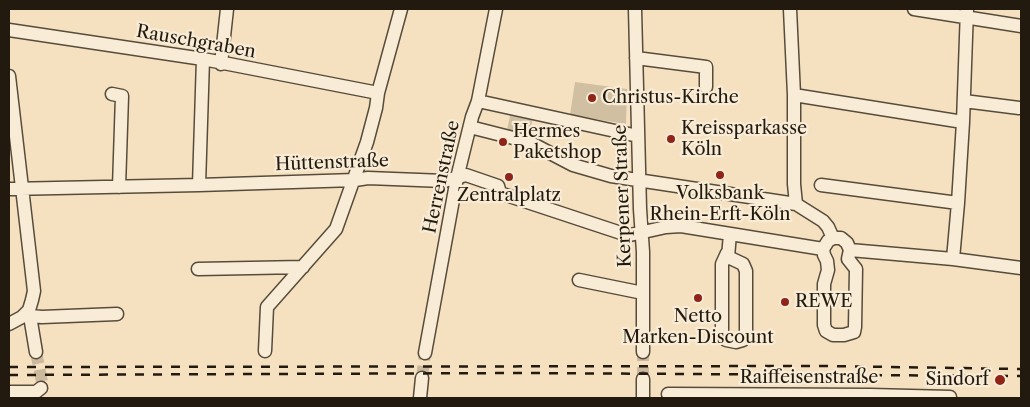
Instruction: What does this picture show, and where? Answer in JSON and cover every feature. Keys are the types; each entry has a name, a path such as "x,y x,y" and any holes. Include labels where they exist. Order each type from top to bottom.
{"street":[{"path":"220,64 227,9"},
{"path":"265,351 267,307 336,229 355,180 374,116 378,93 401,9"},
{"name":"Herrenstraße","path":"425,353 457,178 478,101 496,9"},
{"name":"Kerpener Straße","path":"635,9 642,232 643,352"},
{"path":"790,9 796,204"},
{"path":"914,9 966,13 1021,26"},
{"path":"953,259 963,122 966,13"},
{"name":"Rauschgraben","path":"9,30 203,59 220,64 378,93"},
{"path":"636,58 706,67 706,87"},
{"path":"199,185 203,59"},
{"path":"9,76 34,291 29,313 36,352"},
{"path":"112,94 122,96 119,186"},
{"path":"794,96 963,122"},
{"path":"478,101 638,136"},
{"path":"964,101 1020,108"},
{"path":"470,127 529,142 573,165 611,176 796,204 822,221 828,227 832,238"},
{"name":"Hüttenstraße","path":"9,189 199,185 368,178 444,181 466,175 498,186 500,193 605,228 630,235 642,232"},
{"path":"821,185 958,203"},
{"path":"642,232 681,226 730,234 825,255 836,264 840,264 849,254"},
{"path":"727,253 728,257 743,264 746,271 746,335 743,340 736,342 726,340 722,334 722,264 727,253 730,234"},
{"path":"837,238 844,240 849,254 856,269 856,322 854,332 844,335 832,335 826,331 824,325 824,284 828,270 825,255 828,240 837,238"},
{"path":"849,254 953,259 1021,268"},
{"path":"198,268 303,267"},
{"path":"579,280 643,293"},
{"path":"9,324 29,313 42,317 116,314"},
{"path":"420,398 422,378"},
{"path":"643,378 643,398"},
{"path":"9,392 36,392 44,389"},
{"name":"Raiffeisenstraße","path":"668,394 756,397 950,398"}],"shaded area":[{"path":"575,82 627,89 626,124 570,115"},
{"path":"511,111 533,117 528,140 506,135"}],"tunnel":[{"path":"36,352 42,382"},
{"path":"643,352 643,379"},
{"path":"422,378 425,353"}],"railway":[{"path":"9,367 825,366 1021,369"},
{"path":"9,375 520,373 1021,376"}],"place":[{"name":"Christus-Kirche","path":"592,98"},
{"name":"Kreissparkasse Köln","path":"671,139"},
{"name":"Hermes Paketshop","path":"503,142"},
{"name":"Volksbank Rhein-Erft-Köln","path":"720,175"},
{"name":"Zentralplatz","path":"509,177"},
{"name":"Netto Marken-Discount","path":"698,298"},
{"name":"REWE","path":"785,302"},
{"name":"Sindorf","path":"1000,380"}]}
